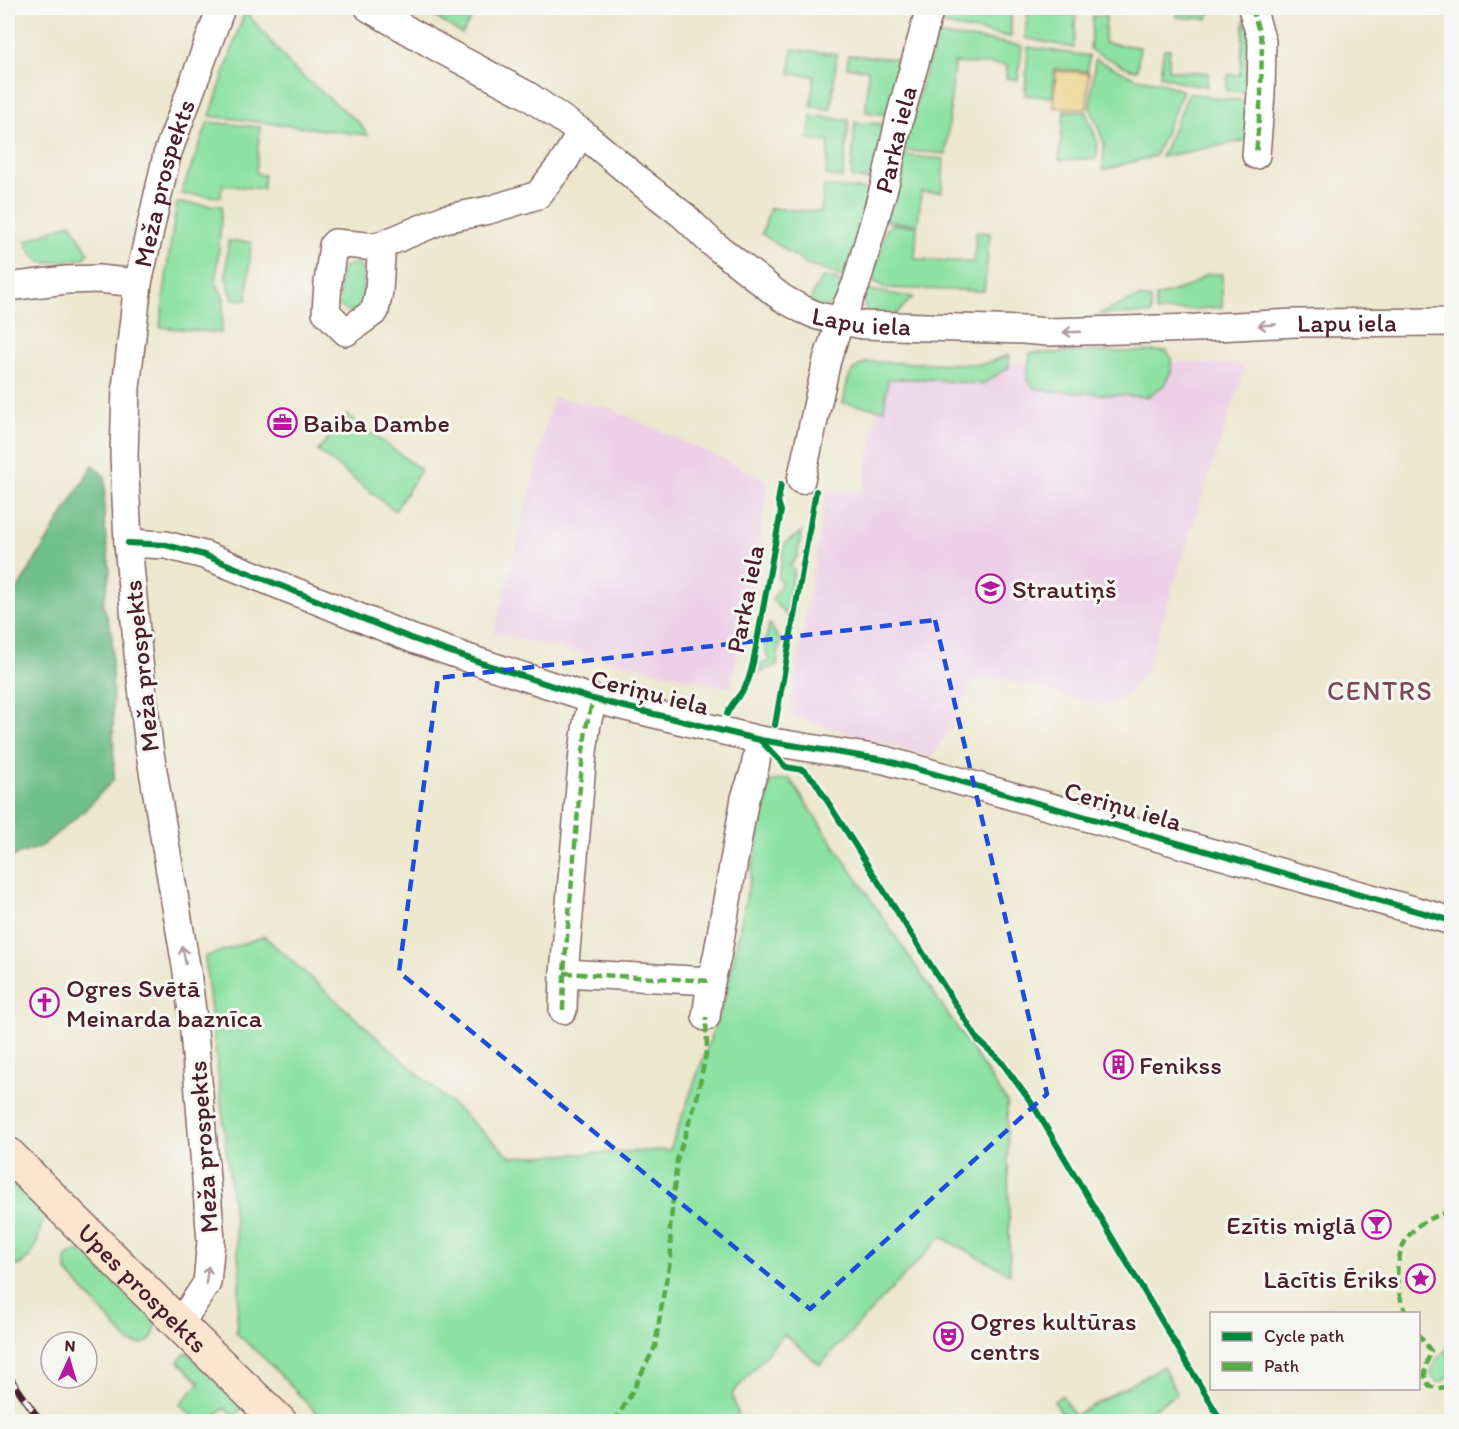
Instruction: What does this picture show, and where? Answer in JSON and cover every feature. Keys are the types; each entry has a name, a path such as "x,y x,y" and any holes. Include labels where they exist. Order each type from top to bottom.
{"main road":[{"name":"Upes prospekts","path":"8,1154 280,1422"}],"street":[{"name":"Meža prospekts","path":"179,1325 207,1282 211,1241 193,1019 149,747 138,653 124,455 126,399 138,283 167,155 221,8"},
{"name":"Lapu iela","path":"369,8 527,95 581,132 684,216 712,243 782,298 818,316 864,325 1048,332 1295,323 1452,322"},
{"name":"Parka iela","path":"801,480 827,360 859,274 885,184 900,117 930,8"},
{"path":"1252,8 1262,42 1256,155"},
{"path":"377,247 444,219 489,210 538,195 565,160 581,132"},
{"path":"8,287 66,280 98,279 138,283"},
{"name":"Ceriņu iela","path":"129,543 166,545 204,555 413,639 593,699 760,740 885,760 1452,921"},
{"path":"563,1010 564,973 584,752 587,723 593,699"},
{"path":"706,1017 746,798 760,740"},
{"path":"564,973 711,981"}],"highlighted area":[{"path":"935,620 1047,1094 810,1309 399,972 438,678"}],"shaded area":[{"name":"Strautiņš","path":"1008,362 1170,362 1246,365 1147,669 1127,696 1104,706 993,677 973,683 933,758 796,717 790,709 827,489 862,493 879,401 857,377 992,370"},
{"path":"553,398 607,407 769,480 754,577 730,688 494,633"}],"green space":[{"path":"420,8 477,8 462,34"},
{"path":"943,8 1011,9 1011,37 938,24"},
{"path":"1177,8 1209,8 1208,19 1177,17"},
{"path":"1028,10 1076,14 1074,48 1025,38"},
{"path":"245,11 294,69 359,123 368,135 210,116"},
{"path":"1093,16 1106,17 1104,43 1140,47 1137,70 1130,69 1090,50"},
{"path":"1244,21 1257,37 1253,93 1226,90 1228,75 1240,75"},
{"path":"941,36 1022,46 1018,80 1006,78 1007,65 954,63 946,154 901,150 936,38"},
{"path":"1028,47 1089,56 1088,71 1054,69 1053,97 1025,95"},
{"path":"792,49 837,54 831,109 811,107 814,76 790,74"},
{"path":"1164,49 1170,49 1168,70 1208,73 1207,86 1185,84 1160,75"},
{"path":"848,55 908,60 890,115 866,112 868,70 847,67"},
{"path":"1095,59 1136,78 1159,82 1183,91 1155,156 1103,170 1104,143 1090,107"},
{"path":"1189,93 1252,101 1248,140 1161,157"},
{"path":"1064,111 1086,112 1098,144 1096,159 1059,160"},
{"path":"811,116 849,120 843,178 826,175 829,142 808,140"},
{"path":"208,122 260,127 256,173 264,175 263,189 222,185 221,197 181,194"},
{"path":"855,123 885,124 871,180 851,178"},
{"path":"900,155 944,159 942,192 921,192 918,224 889,222 882,218"},
{"path":"824,186 869,190 847,278 806,264 762,234 770,208 821,212"},
{"path":"177,203 222,206 216,283 224,298 221,333 160,327"},
{"path":"71,223 88,252 86,257 46,263 35,258 25,241"},
{"path":"893,224 917,226 915,259 974,262 976,232 990,233 984,291 885,288 872,280 886,230"},
{"path":"228,241 251,242 247,300 233,299 226,278"},
{"path":"352,264 360,265 363,274 363,290 359,306 354,311 350,311 339,306 341,271"},
{"path":"1207,274 1222,274 1222,307 1156,312 1156,297 1189,286"},
{"path":"823,277 837,280 846,287 831,304 808,308 814,290"},
{"path":"867,290 913,297 887,323 867,312 864,303"},
{"path":"1139,297 1151,299 1151,314 1099,314"},
{"path":"1167,351 1171,358 1171,372 1163,386 1147,397 1051,391 1035,388 1027,380 1030,353"},
{"path":"1009,355 1009,367 983,384 925,379 888,379 884,410 843,403 851,373 868,362 983,364"},
{"path":"347,415 421,470 395,511 318,451"},
{"path":"93,465 105,477 104,521 110,572 103,604 112,633 114,779 83,812 40,847 8,858 8,605"},
{"path":"802,532 797,557 790,566 794,570 786,615 772,600 782,582 778,578 785,543"},
{"path":"769,624 780,640 777,665 760,673 761,663 769,662 765,646"},
{"path":"789,778 1007,1102 1010,1274 941,1237 820,1365 784,1334 732,1394 738,1416 732,1421 324,1421 266,1360 236,1333 240,1273 205,957 264,936 511,1157 670,1150 726,995 770,782"},
{"path":"8,1179 35,1202 42,1211 43,1220 31,1255 20,1264 8,1269"},
{"path":"73,1252 87,1253 156,1321 150,1340 142,1344 130,1343 66,1271 66,1258"},
{"path":"1451,1347 1451,1374 1445,1380 1437,1382 1431,1374 1433,1366 1441,1354"},
{"path":"187,1352 243,1407 234,1417 224,1408 211,1421 199,1421 180,1404 200,1383 178,1361"},
{"path":"1163,1366 1177,1394 1133,1421 1066,1421 1054,1401 1062,1395 1074,1416"}],"sand":[{"path":"1056,71 1089,73 1087,109 1054,107"}],"railway":[{"path":"8,1375 41,1422"}],"marked path":[{"path":"1252,8 1262,42 1256,155"},
{"path":"563,1010 564,973 583,752 593,699"},
{"path":"564,973 711,981"},
{"path":"614,1422 655,1347 671,1257 670,1229 677,1160 697,1098 707,1049 706,1017"},
{"path":"1406,1312 1398,1288 1397,1275 1402,1248 1408,1236 1417,1226 1429,1219 1452,1212"},
{"path":"1420,1337 1431,1351 1425,1373 1426,1381 1435,1388 1452,1384"},
{"path":"1443,1422 1452,1406"}],"cycle path":[{"path":"727,714 745,687 753,663 781,511 778,502 781,484"},
{"path":"775,725 816,491"},
{"path":"128,543 166,545 204,555 413,639 593,699 760,740 885,760 1452,921"},
{"path":"760,740 786,767 803,770 814,780 978,1040 1000,1060 1033,1105 1222,1422"}],"place":[{"name":"Baiba Dambe","path":"282,423"},
{"name":"Strautiņš","path":"991,589"},
{"name":"Ogres Svētā Meinarda baznīca","path":"45,1003"},
{"name":"Fenikss","path":"1118,1065"},
{"name":"Ezītis miglā","path":"1377,1225"},
{"name":"Lācītis Ēriks","path":"1420,1279"},
{"name":"Ogres kultūras centrs","path":"949,1336"}],"district":[{"name":"CENTRS","path":"1380,690"}]}
